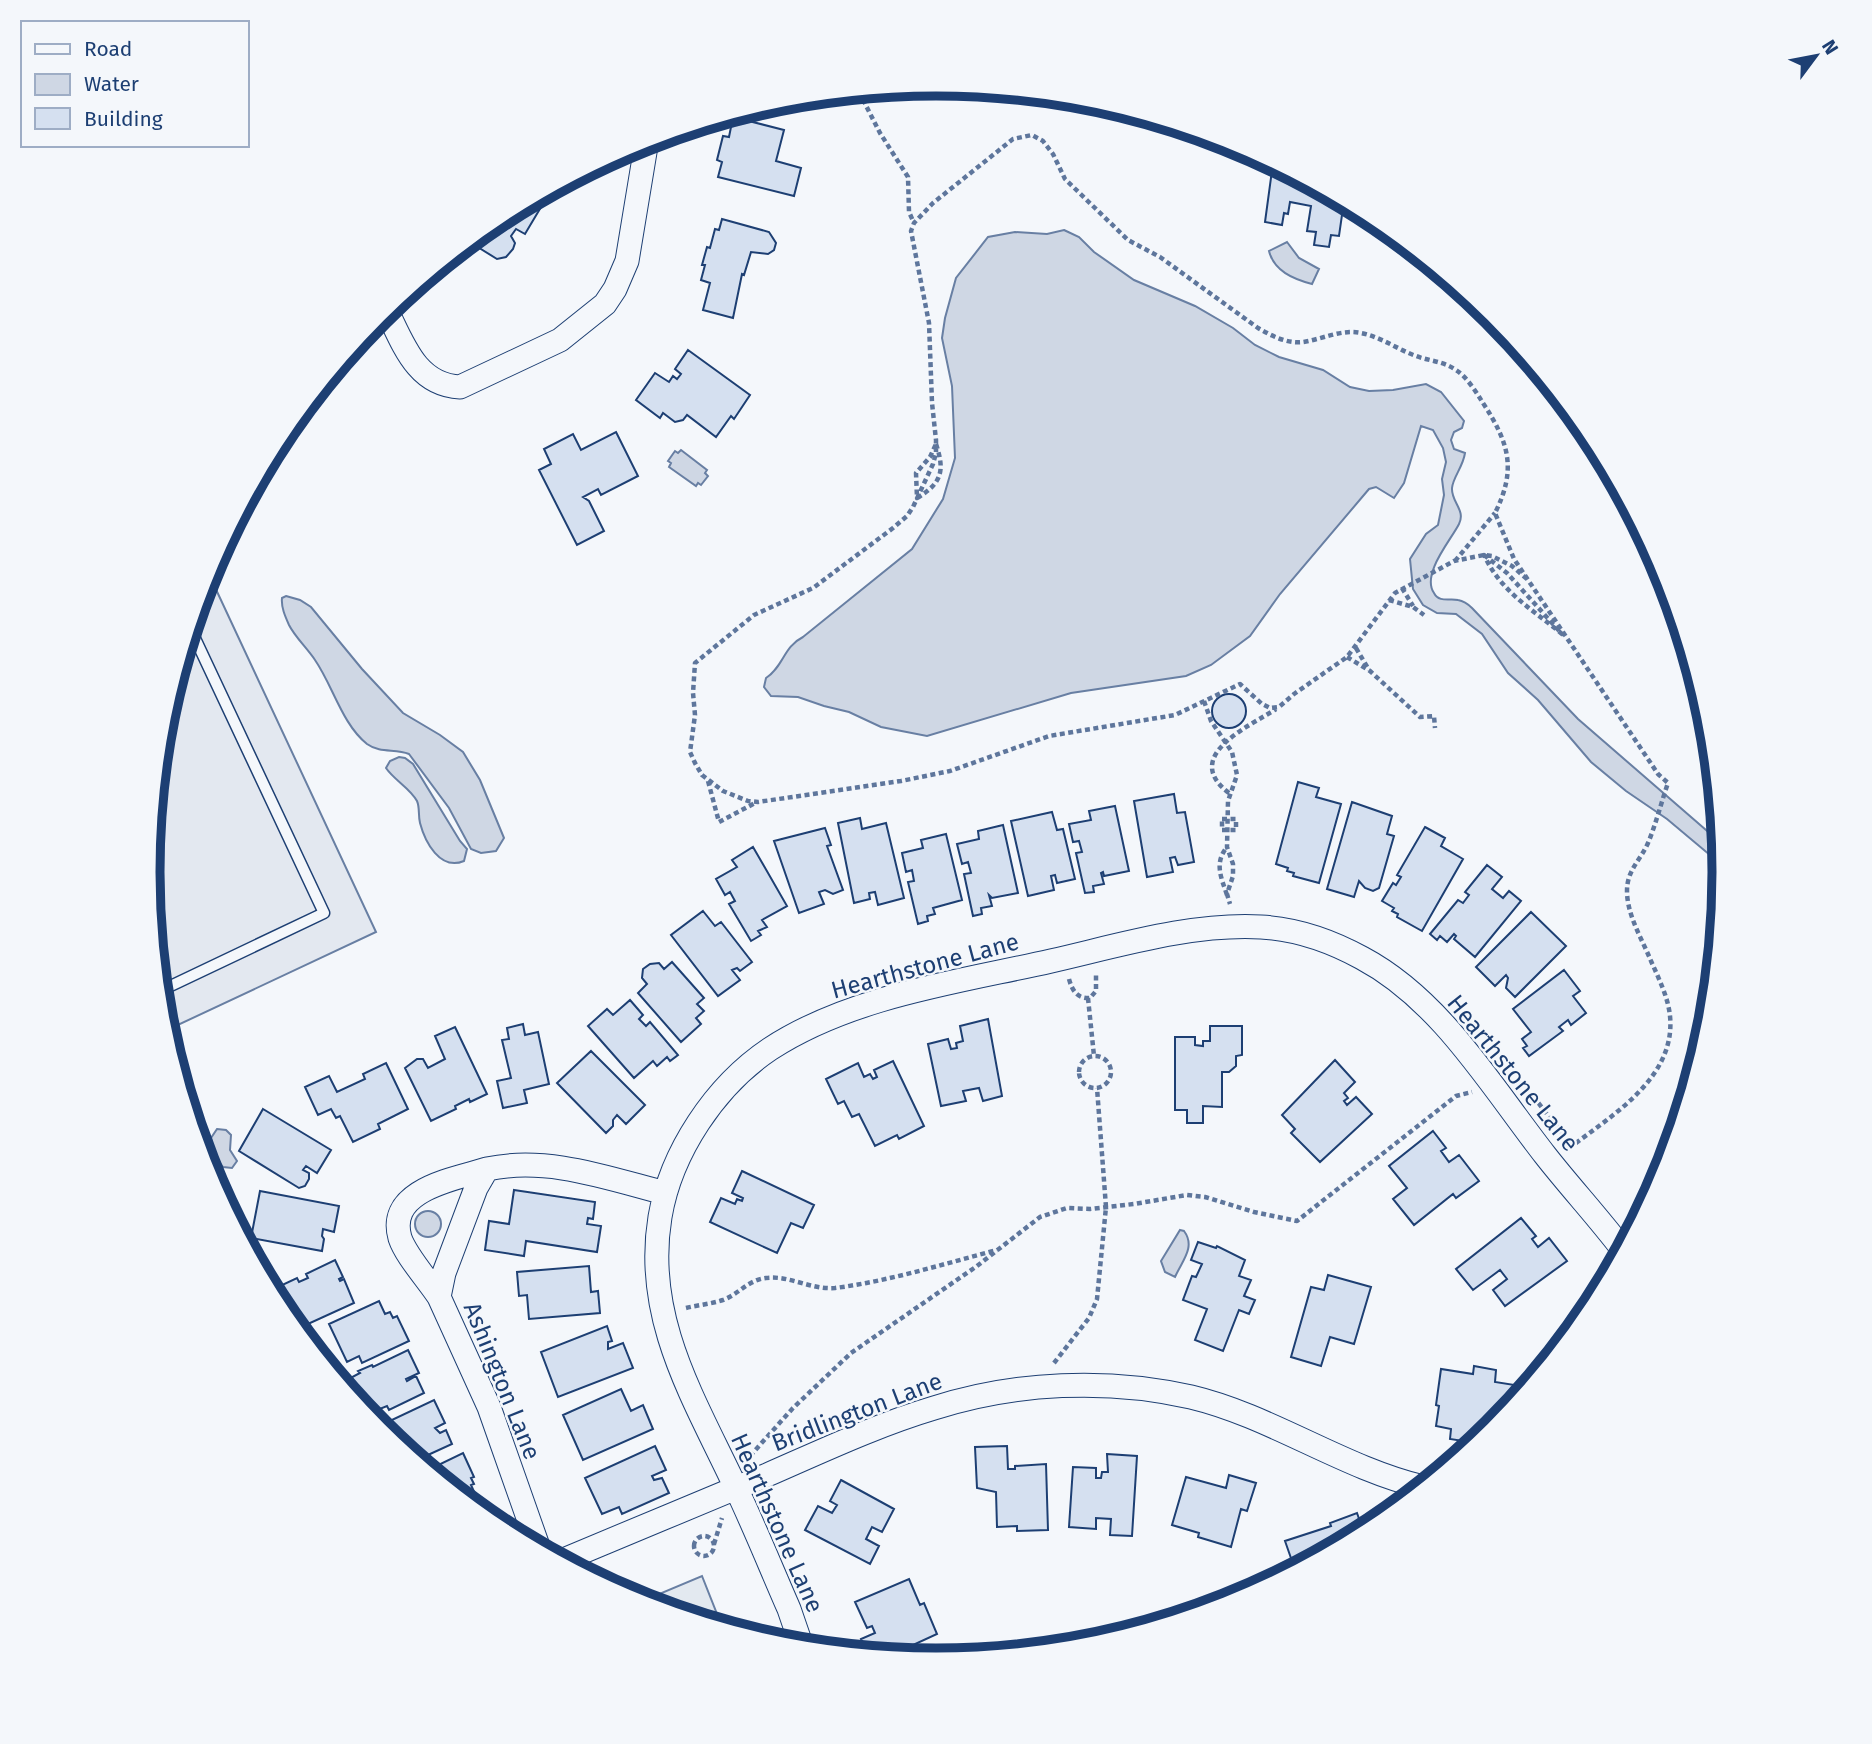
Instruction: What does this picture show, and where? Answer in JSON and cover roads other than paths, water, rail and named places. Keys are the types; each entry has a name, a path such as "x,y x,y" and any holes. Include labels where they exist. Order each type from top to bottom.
{"street":[{"path":"391,319 411,358 423,373 435,383 460,387 560,340 605,304 615,289 627,261 645,153"},
{"name":"Hearthstone Lane","path":"798,1635 736,1488 682,1371 661,1313 658,1244 665,1193 696,1126 740,1074 768,1051 807,1028 882,1000 1117,946 1195,931 1227,928 1284,929 1312,936 1364,959 1389,974 1415,995 1457,1041 1547,1158 1617,1243"},
{"path":"439,1297 400,1236 401,1213 414,1196 425,1189 487,1169 519,1164 598,1174 665,1193"},
{"name":"Ashington Lane","path":"487,1169 476,1188 444,1273 439,1297 489,1406 534,1535"},
{"name":"Bridlington Lane","path":"572,1557 935,1407 998,1393 1048,1387 1111,1386 1211,1402 1412,1484"}],"lane":[{"path":"169,987 324,913 196,640"}],"water":[{"path":"1064,230 1079,237 1094,252 1134,280 1195,306 1233,328 1255,345 1279,357 1323,370 1350,387 1369,391 1426,384 1441,392 1464,421 1462,428 1454,432 1451,440 1454,449 1465,453 1452,488 1461,519 1434,567 1431,585 1434,593 1442,599 1460,600 1469,605 1578,719 1711,834 1711,856 1591,762 1538,700 1508,673 1482,634 1456,614 1437,613 1423,605 1413,589 1410,559 1426,534 1438,525 1444,495 1442,479 1446,462 1443,448 1433,430 1421,426 1404,483 1394,498 1376,487 1369,489 1280,594 1250,636 1211,665 1186,676 1071,693 927,736 881,727 849,712 798,697 771,696 764,687 766,678 777,668 791,646 912,549 943,499 955,458 952,386 942,338 956,278 988,237 1015,232 1047,234"},
{"path":"1287,242 1299,258 1319,269 1312,284 1285,273 1275,264 1269,251"},
{"path":"681,450 707,470 705,473 708,476 701,485 698,483 696,486 669,467 671,463 668,461 675,451 678,453"},
{"path":"286,596 311,607 362,669 403,713 463,752 480,780 504,838 496,851 481,853 471,849 449,808 409,754 372,747 358,736 315,660 289,625 282,605 282,598"},
{"path":"399,757 413,764 467,849 464,861 448,862 430,846 420,823 417,801 386,768 390,761"},
{"path":"217,1129 226,1130 231,1135 230,1150 237,1161 232,1168 223,1167 214,1155 211,1138"},
{"path":"428,1211 438,1214 441,1224 438,1234 428,1237 418,1234 415,1224 418,1214"},
{"path":"1180,1230 1184,1231 1189,1243 1175,1277 1165,1272 1161,1261"}]}
